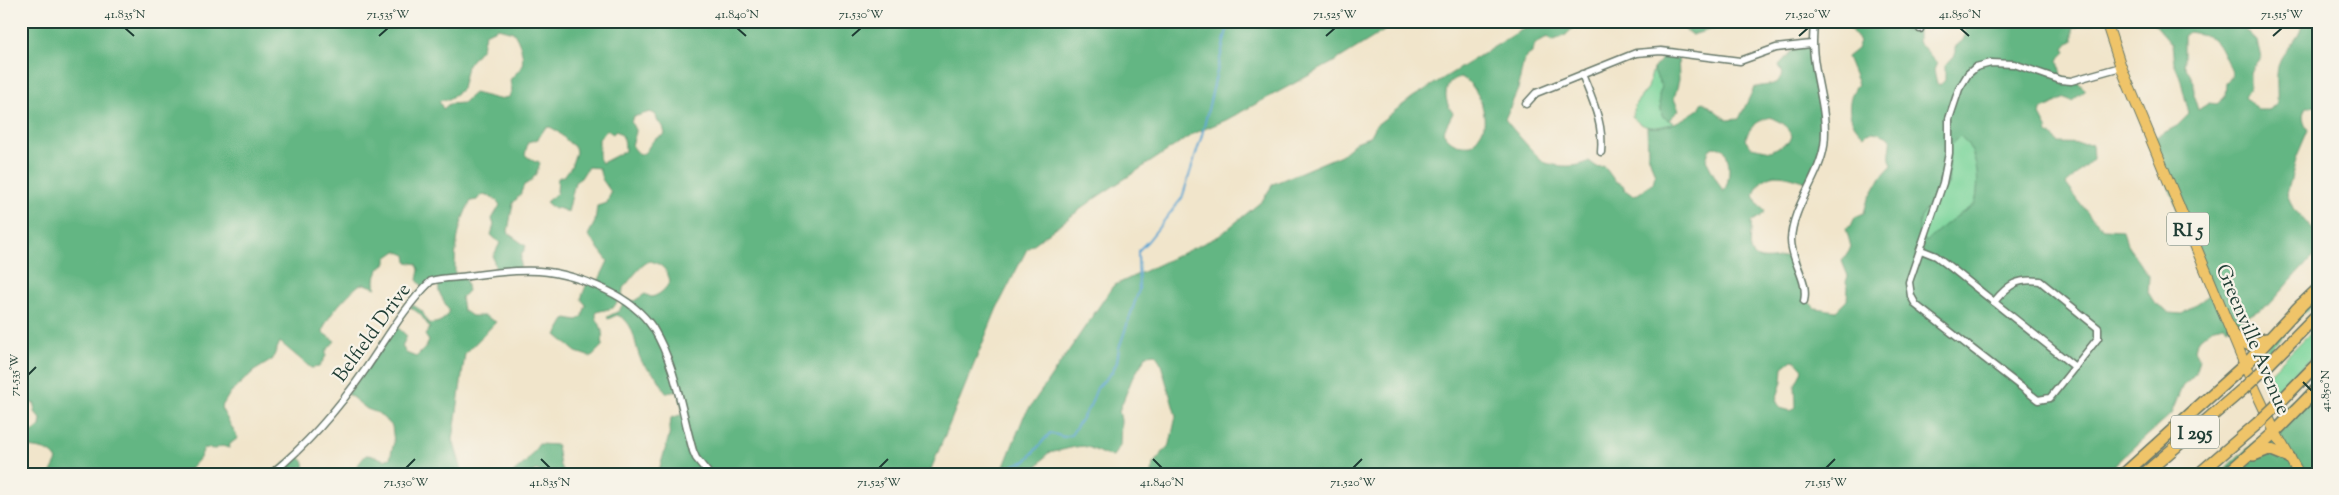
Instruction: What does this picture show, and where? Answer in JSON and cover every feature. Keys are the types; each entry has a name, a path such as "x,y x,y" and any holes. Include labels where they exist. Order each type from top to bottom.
{"highway":[{"path":"2232,333 2244,344 2258,344 2318,289"},
{"path":"2124,474 2245,364 2301,305"},
{"name":"I 295","path":"2144,474 2243,389 2318,314"},
{"name":"I 295","path":"2199,474 2275,407 2318,363"},
{"path":"2228,472 2275,432 2318,388"},
{"path":"2228,472 2242,465 2263,449 2274,450 2289,457"}],"main road":[{"name":"Greenville Avenue","path":"2106,21 2121,67 2245,364 2275,432 2298,474"}],"street":[{"path":"1804,301 1806,287 1793,260 1791,236 1824,142 1822,112 1811,44 1815,21"},
{"path":"1920,21 1920,29"},
{"path":"1526,104 1536,93 1636,53 1661,51 1740,61 1776,48 1811,44"},
{"path":"1994,302 2013,282 2028,280 2045,283 2098,328 2098,338 2054,394 2044,400 2038,400 1916,305 1911,296 1909,282 1943,183 1949,153 1949,119 1958,89 1968,74 1976,67 1991,63 2014,64 2060,80 2071,81 2121,67"},
{"path":"1582,74 1600,118 1602,137 1600,152"},
{"path":"1921,250 1936,256 2075,367"},
{"name":"Belfield Drive","path":"271,474 301,450 323,427 399,320 431,281 520,270 576,277 623,299 642,314 652,327 664,350 679,390 693,451 696,458 709,474"}],"green space":[{"path":"21,21 1400,21 1332,63 1226,120 1193,134 1097,197 1027,249 997,308 929,474 658,474 669,436 671,418 683,414 679,391 666,393 656,376 643,364 634,335 628,323 617,315 608,319 607,317 619,311 624,302 620,298 613,308 596,312 596,318 602,332 602,346 591,357 576,352 556,335 566,318 577,320 582,317 586,305 581,299 587,283 597,284 608,261 588,235 595,222 597,206 607,203 611,192 602,179 599,168 588,167 581,178 575,182 568,212 558,208 554,209 546,202 557,193 558,178 565,175 571,167 576,152 575,147 550,127 545,128 538,139 528,142 525,155 540,163 535,176 524,185 520,195 513,203 508,231 509,234 526,246 521,256 520,270 496,271 493,257 500,243 491,235 494,225 492,219 500,205 494,198 483,195 477,200 471,201 460,228 456,248 455,276 465,276 468,291 461,298 463,310 472,316 485,316 496,322 465,354 453,440 463,474 360,474 356,467 366,455 384,460 390,458 394,442 392,426 378,413 367,409 348,394 396,326 407,336 402,346 406,353 416,357 426,347 429,341 425,335 430,328 420,314 410,307 413,305 422,311 428,323 444,319 449,311 439,292 438,280 424,288 417,280 419,270 417,264 407,262 406,255 396,251 386,258 386,263 378,271 375,277 376,288 365,284 359,285 331,315 323,333 335,341 326,351 326,356 319,367 311,368 280,342 272,360 254,371 230,393 221,408 238,438 230,444 229,448 222,446 215,449 204,448 200,458 186,474 50,474 57,460 50,452 21,445 21,442 40,426 41,419 35,412 35,404 21,399","holes":["498,28 513,32 519,44 523,59 520,69 510,80 512,91 509,97 498,99 474,93 463,103 449,104 443,109 439,101 449,99 462,89 467,66 482,48 485,34","650,112 655,114 658,122 663,126 665,134 654,140 642,154 636,151 632,145 636,132 631,122 633,117","607,130 613,134 616,131 623,137 625,151 602,163 599,158 599,139","651,261 666,270 670,281 667,286 660,293 651,297 645,294 634,301 622,298 623,288 640,268"]},
{"path":"1536,21 1580,21 1566,35 1552,41 1548,37 1535,45 1532,53 1526,57 1523,63 1518,89 1505,119 1542,161 1568,166 1580,165 1589,161 1597,167 1604,166 1615,181 1623,185 1625,190 1632,195 1638,194 1653,183 1655,175 1648,154 1647,127 1661,127 1675,123 1700,108 1701,103 1704,102 1727,120 1739,119 1754,88 1777,82 1783,74 1779,65 1797,46 1810,47 1823,131 1821,153 1810,183 1777,175 1764,179 1758,186 1754,195 1758,205 1765,211 1751,222 1750,248 1753,255 1763,259 1776,259 1792,255 1805,298 1815,308 1836,311 1847,300 1848,287 1846,282 1848,276 1842,261 1851,247 1846,228 1851,226 1855,217 1864,213 1867,202 1881,177 1892,165 1890,155 1891,139 1873,132 1864,136 1851,118 1851,97 1858,84 1847,57 1857,49 1860,41 1850,29 1852,21 1901,23 1904,30 1918,29 1918,41 1937,63 1934,70 1937,84 1940,85 1945,80 1945,66 1955,55 1955,47 1963,40 1966,33 1961,21 2102,21 2073,28 2073,41 2064,48 2066,52 2058,60 2061,76 2078,83 2086,90 2072,101 2065,98 2041,110 2040,115 2048,130 2047,132 2059,143 2092,144 2093,159 2066,184 2090,216 2104,229 2123,230 2127,245 2149,276 2148,292 2154,302 2170,313 2182,314 2211,294 2150,140 2177,126 2189,114 2180,77 2174,63 2172,44 2152,21 2236,21 2257,41 2261,58 2250,72 2250,89 2245,97 2257,110 2269,110 2277,104 2277,73 2281,58 2299,33 2302,21 2318,21 2318,106 2306,107 2304,110 2303,119 2308,130 2297,156 2287,194 2293,208 2318,235 2318,251 2270,304 2227,328 2224,325 2214,327 2197,341 2195,349 2199,359 2195,374 2182,387 2171,414 2113,467 2108,474 1152,474 1153,464 1170,444 1176,416 1160,361 1155,354 1147,355 1132,379 1119,411 1121,420 1120,446 1113,456 1083,446 1074,447 1048,453 1031,474 1001,474 1024,416 1113,286 1219,236 1262,201 1273,184 1341,155 1356,142 1369,137 1375,126 1413,97","holes":["2189,32 2214,40 2230,68 2232,75 2226,83 2225,97 2217,104 2209,103 2198,110 2194,97 2194,82 2184,64 2184,36","1461,77 1467,81 1476,91 1482,105 1484,125 1481,133 1472,145 1455,143 1443,132 1453,113 1446,97 1447,87 1450,83","1770,117 1784,124 1792,136 1790,141 1771,151 1751,147 1745,140 1751,128 1761,120","1960,136 1971,150 1976,168 1977,196 1975,204 1943,226 1927,241 1920,237 1920,220 1926,208 1948,184 1950,145","1713,147 1723,148 1726,153 1729,164 1729,176 1723,192 1706,160 1709,150","1792,360 1796,361 1803,369 1795,385 1796,407 1791,411 1780,408 1776,400 1782,382 1783,367"]},
{"path":"1683,21 1718,21 1719,27 1692,35 1684,29"},
{"path":"1662,50 1678,53 1679,80 1674,99 1679,110 1669,120 1662,116 1659,95 1662,87 1653,69 1661,60"},
{"path":"1653,69 1662,87 1659,95 1662,116 1674,123 1656,127 1641,124 1632,116 1636,103 1648,88"},
{"path":"1960,136 1971,150 1976,168 1977,196 1975,204 1943,226 1927,242 1920,237 1920,220 1926,208 1948,184 1950,145"},
{"path":"2318,294 2318,299 2258,362 2265,350"},
{"path":"2318,325 2318,351 2271,400 2262,381"},
{"path":"2318,375 2318,381 2289,410 2280,412"},
{"path":"2318,384 2318,474 2220,474 2294,407"},
{"path":"539,444 557,445 560,466 566,474 545,474 536,470 530,474 512,474 526,462"},
{"path":"296,454 304,462 305,474 272,474"}],"waterway":[{"path":"1008,474 1013,465 1026,461 1050,433 1064,437 1071,435 1090,406 1097,388 1112,372 1117,362 1119,348 1139,290 1138,251 1182,198 1202,135 1229,21"}]}
